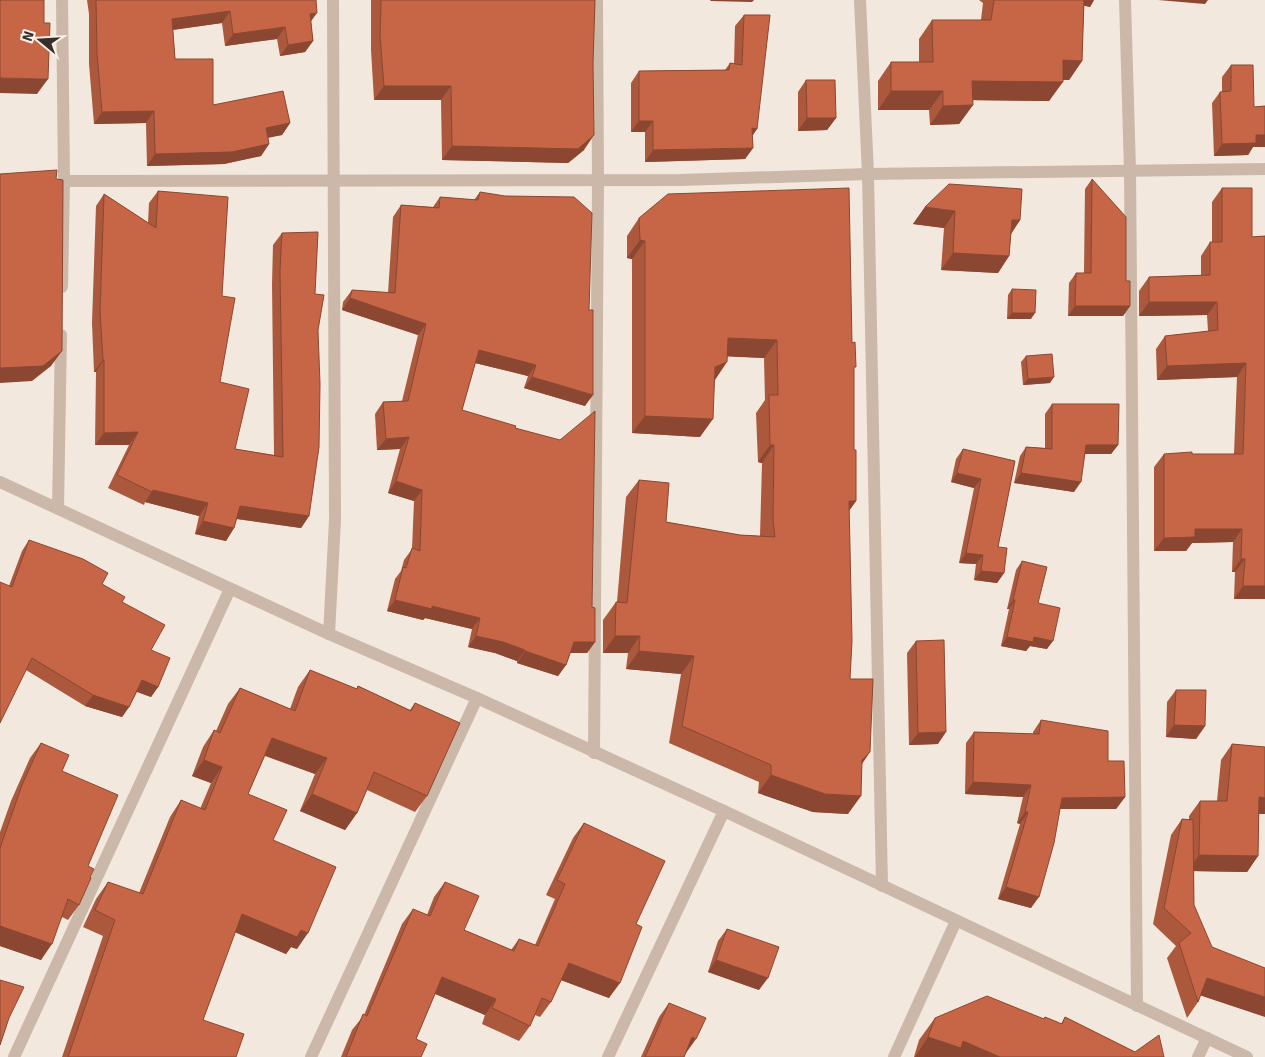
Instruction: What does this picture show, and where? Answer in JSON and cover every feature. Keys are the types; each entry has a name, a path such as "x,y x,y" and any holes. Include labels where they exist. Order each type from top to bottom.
{"street":[{"path":"62,0 64,181 62,300"},
{"path":"329,634 335,520 334,0"},
{"path":"594,753 598,181 597,0"},
{"path":"860,0 868,174 882,886"},
{"path":"1125,0 1130,170 1137,1006"},
{"path":"64,181 598,181 868,174 1265,169"},
{"path":"58,508 61,320"},
{"path":"0,482 329,634 477,698 1247,1057"},
{"path":"14,1057 230,589"},
{"path":"311,1057 477,698"},
{"path":"608,1057 724,812"},
{"path":"894,1057 956,921"},
{"path":"1198,1057 1207,1038"}],"building":[{"path":"0,0 44,0 44,23 50,23 48,79 0,78"},
{"path":"96,0 316,0 317,13 310,14 313,41 288,45 285,27 233,34 230,11 172,19 175,59 213,59 213,105 283,91 290,123 266,128 269,144 232,152 155,154 154,111 102,112 97,53"},
{"path":"381,0 595,0 593,63 594,135 578,149 452,146 451,86 384,86 380,36"},
{"path":"994,0 1084,0 1082,61 1063,60 1063,82 972,81 973,105 943,106 943,91 891,91 891,62 933,62 932,20 991,20"},
{"path":"744,15 770,15 757,129 752,128 753,148 653,150 653,121 639,121 639,71 729,70 730,63 742,65"},
{"path":"1231,65 1253,65 1254,107 1265,106 1265,135 1256,135 1256,143 1222,144 1220,92 1231,91"},
{"path":"806,80 835,80 836,118 807,118"},
{"path":"57,170 56,179 63,180 62,351 43,366 0,368 0,174"},
{"path":"1092,179 1126,217 1126,281 1130,281 1130,306 1075,306 1076,273 1091,273"},
{"path":"949,184 1022,189 1020,220 1012,220 1009,256 953,253 955,211 925,207"},
{"path":"849,188 852,343 855,342 856,367 854,367 854,450 856,450 856,501 849,501 852,641 850,679 873,679 870,752 862,760 861,796 825,794 771,775 771,765 682,726 694,656 639,651 640,636 615,636 616,602 627,603 639,480 669,483 666,522 740,535 775,537 773,520 774,445 770,445 769,395 778,395 777,340 728,338 727,362 715,367 713,419 645,416 645,241 640,240 639,218 668,194"},
{"path":"1222,188 1252,188 1252,237 1265,236 1265,586 1243,586 1245,559 1241,559 1242,529 1195,529 1195,537 1164,538 1164,454 1192,452 1192,454 1243,454 1246,363 1167,366 1165,336 1218,330 1217,302 1149,302 1149,277 1210,275 1210,242 1222,242"},
{"path":"158,191 228,197 222,296 235,298 220,382 249,389 235,449 283,457 280,271 282,233 318,232 315,294 324,295 318,330 320,384 319,447 309,516 240,506 234,528 203,521 208,503 153,490 152,492 117,475 138,432 104,433 104,360 100,311 104,194 156,228"},
{"path":"480,192 505,196 574,197 592,213 589,310 593,310 593,395 532,377 536,365 479,350 462,410 516,426 515,428 560,440 595,411 592,607 595,608 595,642 574,642 566,665 503,642 476,636 480,618 432,606 432,609 395,600 403,567 406,568 412,548 420,551 422,490 396,481 409,437 386,439 383,402 408,401 426,324 350,298 352,290 395,293 401,205 439,208 440,197 478,200"},
{"path":"1012,289 1036,290 1035,313 1012,313"},
{"path":"1052,354 1054,377 1028,379 1026,356"},
{"path":"1052,404 1119,404 1118,445 1086,445 1081,482 1021,473 1026,447 1052,449"},
{"path":"963,449 1015,461 998,547 1007,548 1004,573 981,571 983,555 966,553 981,479 957,473"},
{"path":"29,540 83,559 108,573 102,584 125,597 122,602 165,625 151,650 170,658 158,687 142,680 129,707 93,695 32,658 0,723 0,582 12,587"},
{"path":"1022,561 1047,567 1038,603 1060,608 1053,641 1034,637 1033,642 1007,637"},
{"path":"944,640 946,732 918,733 916,641"},
{"path":"310,670 357,689 358,686 411,711 415,703 460,723 427,796 374,772 357,813 312,794 327,758 272,738 248,794 287,810 273,840 336,867 308,933 301,930 297,937 242,914 203,1020 244,1034 236,1057 68,1057 115,920 95,910 108,882 143,894 181,800 205,810 222,767 204,760 214,730 220,733 240,688 295,711"},
{"path":"1176,690 1206,690 1205,726 1174,725"},
{"path":"1041,720 1108,731 1108,761 1124,761 1125,797 1062,798 1054,843 1039,897 1006,887 1028,812 1025,812 1031,785 973,782 974,732 1039,734"},
{"path":"41,743 69,755 62,771 118,795 88,866 94,869 91,878 79,905 68,899 52,944 0,926 0,848 22,785"},
{"path":"1232,744 1265,747 1265,798 1259,797 1258,856 1199,855 1200,801 1227,801"},
{"path":"1182,819 1193,820 1194,905 1212,947 1265,968 1265,997 1207,978 1198,1002 1179,943 1191,933 1164,908"},
{"path":"584,823 665,861 636,924 642,927 620,983 569,963 551,1002 542,998 530,1026 492,1008 496,999 442,977 416,1039 427,1044 421,1057 346,1057 363,1014 367,1016 413,909 430,916 445,882 479,896 464,930 514,951 519,939 538,946 565,884 557,880"},
{"path":"727,929 779,947 768,978 716,960"},
{"path":"0,980 24,987 9,1018 0,1045"},
{"path":"987,996 1044,1019 1045,1017 1062,1024 1065,1017 1135,1052 1159,1035 1164,1057 1000,1057 963,1041 961,1048 928,1037 935,1018"},
{"path":"669,1003 706,1018 696,1039 692,1037 684,1057 645,1057"}]}
